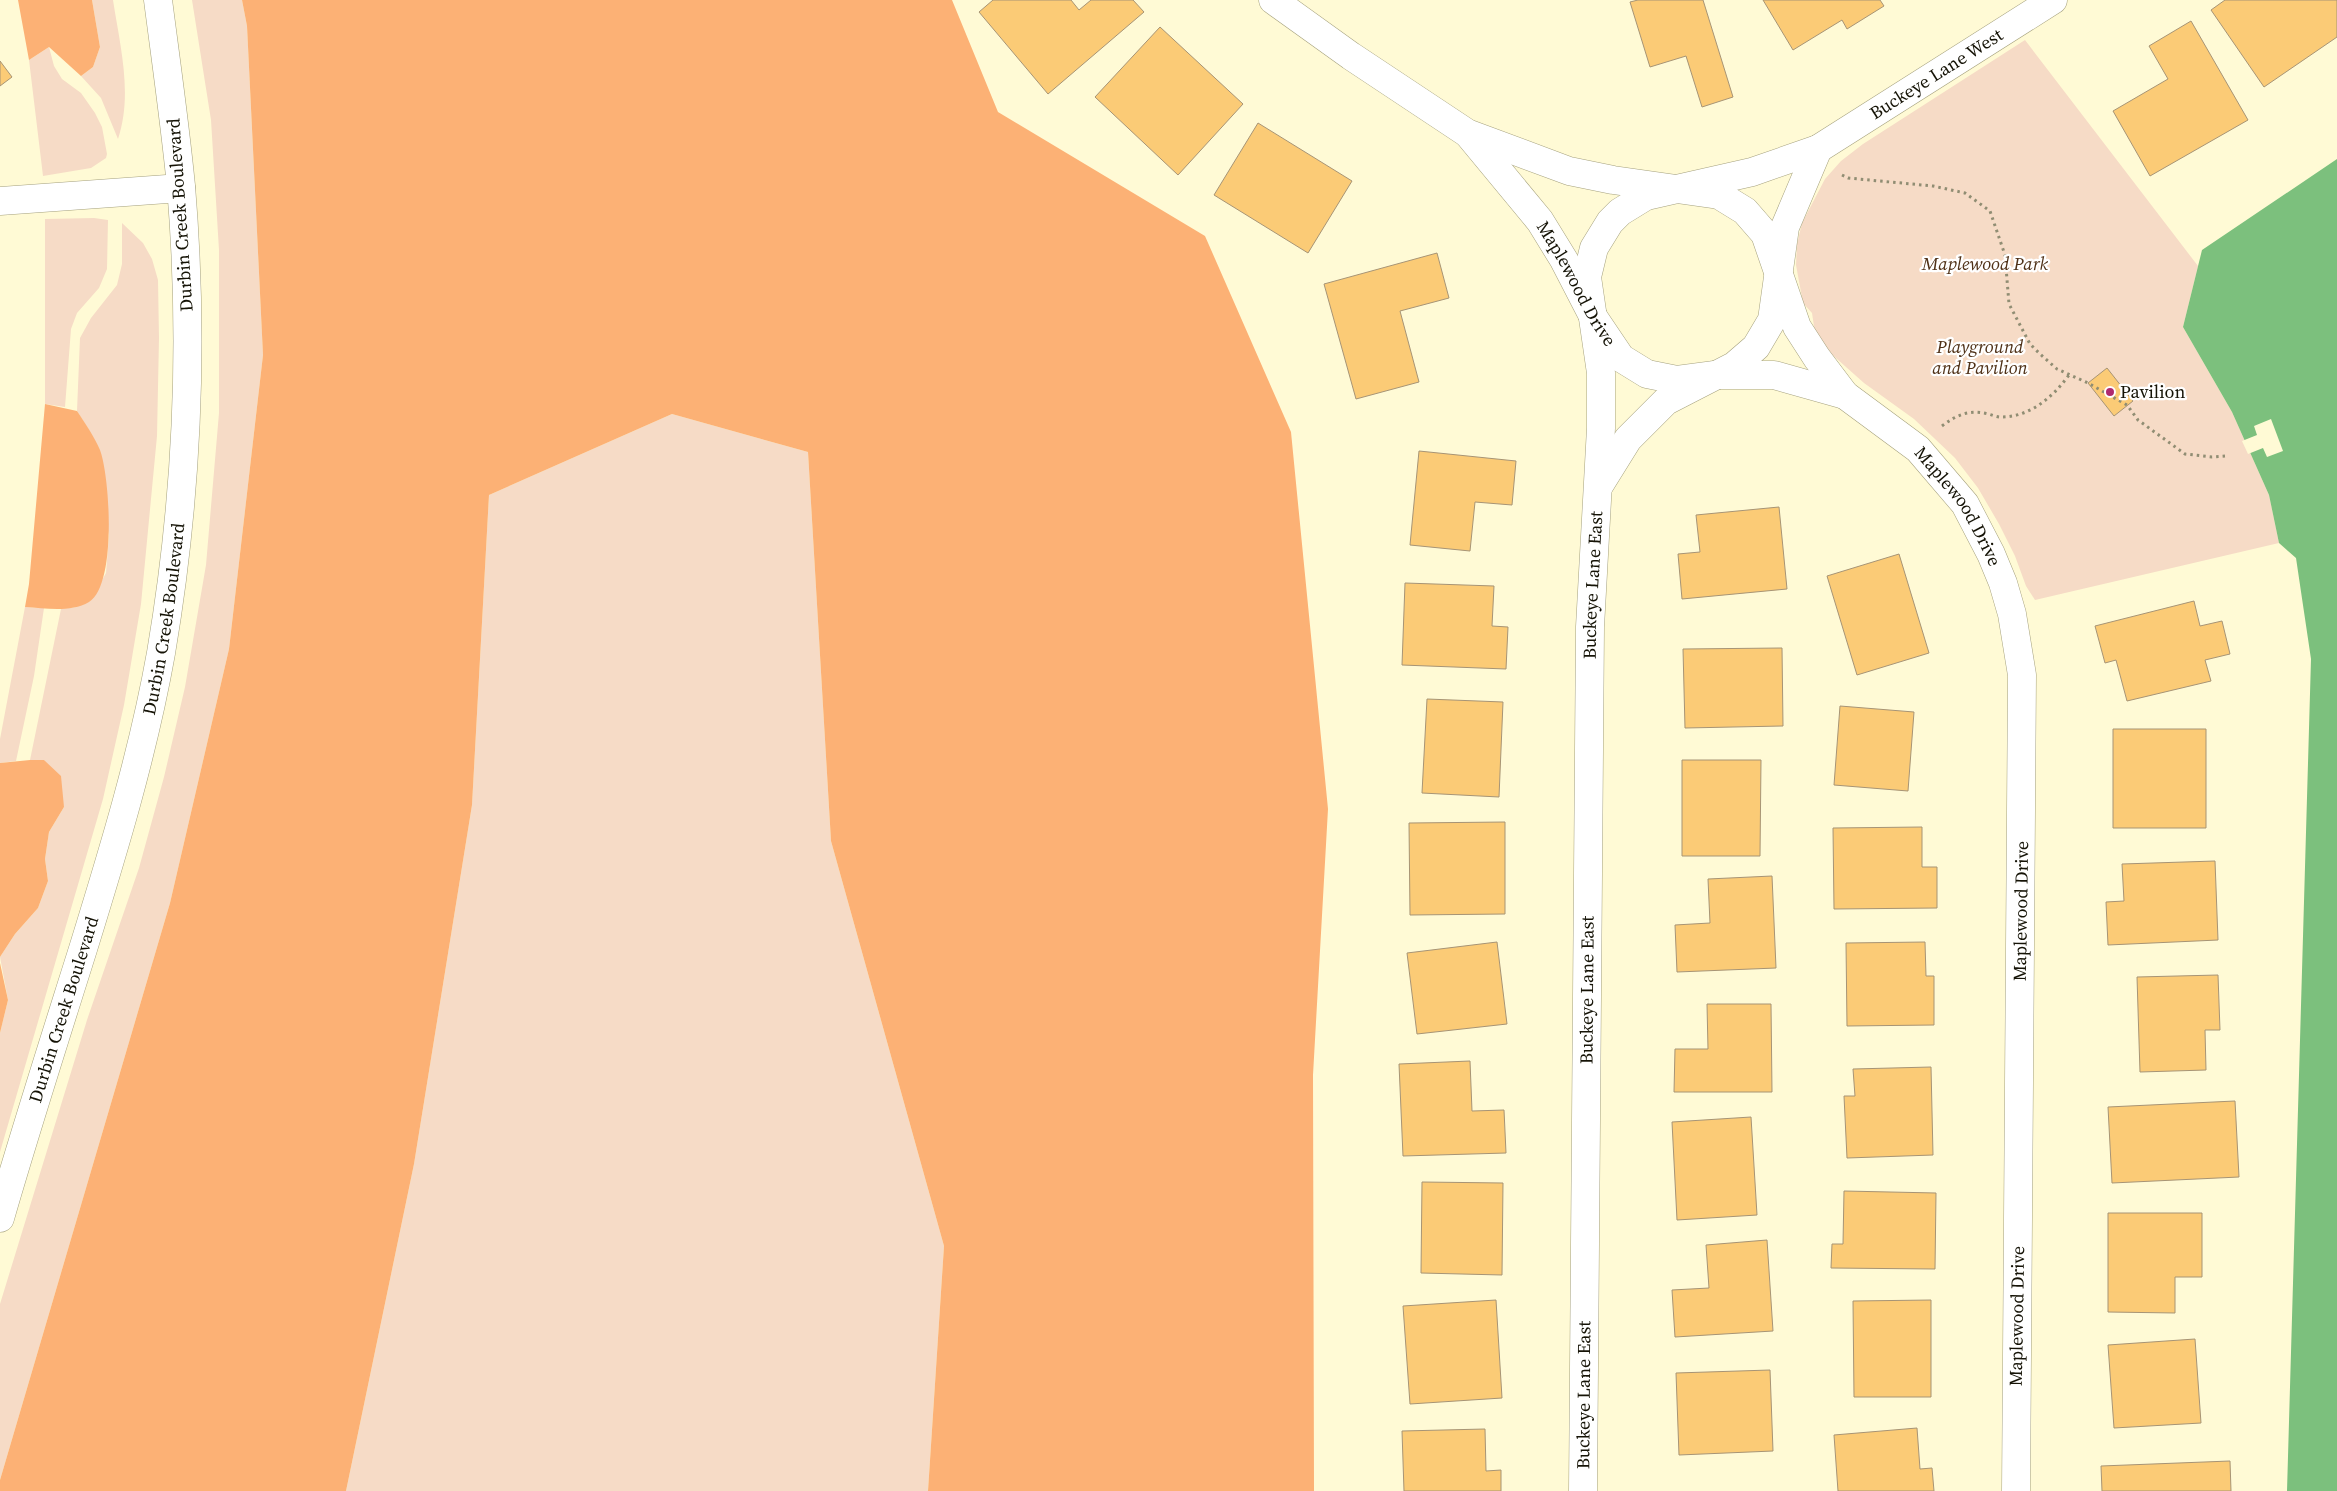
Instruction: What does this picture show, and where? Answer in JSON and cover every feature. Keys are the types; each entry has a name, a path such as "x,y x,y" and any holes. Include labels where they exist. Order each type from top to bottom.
{"street":[{"name":"Durbin Creek Boulevard","path":"0,1218 115,846 138,760 160,654 176,547 185,439 187,317 181,188 158,0"},
{"name":"Maplewood Drive","path":"1273,0 1351,56 1467,133 1569,171 1613,180 1719,195 1745,211 1765,234 1797,327 1817,358 1845,395 1918,450 1965,504 1991,554 2012,614 2022,675 2016,1491"},
{"name":"Buckeye Lane West","path":"1675,188 1752,172 1818,149 2053,0"},
{"name":"Maplewood Drive","path":"1467,133 1540,221 1564,260 1594,318 1621,358 1647,374 1677,380 1715,375 1774,375 1845,395"},
{"path":"1779,276 1785,227 1818,149"},
{"path":"0,201 181,188"},
{"name":"Buckeye Lane East","path":"1583,1491 1590,627 1598,488 1601,373 1587,277 1594,248 1610,222 1620,212 1646,196 1675,188"},
{"name":"Maplewood Drive","path":"1715,375 1734,366 1756,347 1772,320 1779,276"},
{"name":"Buckeye Lane East","path":"1598,488 1628,439 1653,413 1666,401 1715,375"}],"path":[{"path":"1818,149 1831,170 1848,178 1934,186 1965,193 1990,211 2004,255 2009,304 2030,344 2057,369 2088,383 2127,405 2138,420 2185,454 2212,457 2225,456"},
{"path":"1918,450 1949,420 1970,411 2001,418 2019,415 2044,403 2069,375"}],"green space":[{"path":"92,0 113,0 122,52 125,87 125,105 118,139 101,98 81,76 93,67 100,47"},
{"path":"192,0 242,0 247,26 263,355 229,649 170,903 0,1480 0,1304 87,1020 139,868 164,777 185,687 206,565 219,413 219,250 211,120"},
{"name":"Maplewood Park","path":"2025,40 2198,266 2183,327 2232,412 2269,495 2279,543 2035,600 2026,586 2015,556 1999,524 1978,488 1955,458 1914,419 1864,383 1828,351 1815,333 1812,313 1803,303 1796,265 1797,244 1802,223 1825,179 1841,161 1863,144"},
{"path":"49,47 54,66 62,79 81,93 95,113 102,127 107,154 106,158 91,168 43,176 29,60"},
{"path":"94,218 108,220 107,269 99,288 77,313 71,329 65,407 45,404 45,219"},
{"path":"122,223 143,243 152,259 158,280 157,436 141,604 124,705 103,799 0,1152 0,1033 8,1000 0,957 15,934 38,908 48,881 45,859 49,832 64,807 44,760 30,760 61,609 76,607 91,600 106,573 109,535 89,430 77,411 80,338 91,318 117,285 122,264"},
{"path":"672,414 808,452 831,841 944,1246 928,1491 346,1491 414,1164 472,805 489,495"},
{"path":"25,607 44,608 34,676 16,761 0,763 0,739"}],"shaded area":[{"path":"18,0 92,0 100,47 93,67 81,76 49,47 29,60"},
{"path":"242,0 952,0 998,112 1205,236 1291,432 1328,809 1313,1075 1314,1491 928,1491 944,1246 831,841 808,452 672,414 489,495 472,805 414,1164 346,1491 0,1491 0,1480 170,903 229,649 263,355 247,26"},
{"path":"2337,159 2337,1491 2287,1491 2311,659 2296,558 2279,543 2269,495 2232,412 2183,327 2202,250"},
{"path":"45,404 77,411 100,450 106,483 109,530 104,575 98,592 89,602 66,609 25,607 29,584"},
{"path":"44,760 61,776 64,807 49,832 45,859 48,881 38,908 15,934 0,957 0,763"},
{"path":"0,963 8,1000 0,1033"}],"pier":[{"path":"2271,419 2283,451 2267,457 2263,448 2248,454 2242,441 2257,435 2254,426"}],"building":[{"path":"993,0 1071,0 1079,10 1091,0 1133,0 1144,12 1048,94 979,12"},
{"path":"1638,0 1703,0 1733,97 1702,107 1686,56 1650,67 1630,2"},
{"path":"1763,0 1880,0 1884,6 1847,29 1842,20 1793,50"},
{"path":"2225,0 2337,0 2337,37 2264,87 2211,10"},
{"path":"2191,21 2248,120 2150,176 2113,111 2168,79 2149,46"},
{"path":"1160,27 1243,104 1178,175 1095,97"},
{"path":"0,61 12,77 0,86"},
{"path":"1258,123 1352,181 1308,253 1214,195"},
{"path":"1437,253 1449,298 1400,311 1419,382 1356,399 1324,284"},
{"name":"Pavilion","path":"2107,368 2133,401 2114,416 2088,383"},
{"path":"1419,451 1516,461 1512,505 1475,502 1470,551 1410,545"},
{"path":"1779,507 1787,589 1682,599 1678,554 1700,552 1696,515"},
{"path":"1899,554 1929,653 1857,675 1827,576"},
{"path":"1405,583 1494,586 1492,626 1508,627 1506,669 1402,665"},
{"path":"2194,601 2200,626 2222,621 2230,654 2205,660 2211,681 2127,701 2116,660 2105,663 2095,626"},
{"path":"1782,648 1783,726 1685,728 1683,649"},
{"path":"1427,699 1503,702 1499,797 1422,793"},
{"path":"1840,706 1914,712 1908,791 1834,785"},
{"path":"2113,729 2206,729 2206,828 2113,828"},
{"path":"1682,760 1761,760 1760,856 1682,856"},
{"path":"1505,822 1505,914 1410,915 1409,823"},
{"path":"1922,827 1922,867 1937,867 1937,908 1834,909 1833,828"},
{"path":"2215,861 2218,940 2108,945 2106,902 2124,901 2122,864"},
{"path":"1772,876 1776,968 1677,972 1675,925 1710,923 1708,879"},
{"path":"1497,942 1507,1024 1417,1034 1407,953"},
{"path":"1925,942 1926,976 1934,976 1934,1025 1847,1026 1846,943"},
{"path":"2218,975 2220,1030 2205,1030 2206,1070 2140,1072 2137,977"},
{"path":"1707,1004 1771,1004 1772,1092 1674,1092 1675,1049 1708,1049"},
{"path":"1470,1061 1472,1111 1504,1110 1506,1153 1403,1156 1399,1064"},
{"path":"1931,1067 1933,1155 1847,1158 1844,1096 1855,1096 1853,1069"},
{"path":"2235,1101 2239,1177 2112,1183 2108,1107"},
{"path":"1751,1117 1757,1215 1677,1220 1672,1122"},
{"path":"1422,1182 1503,1183 1502,1275 1421,1273"},
{"path":"1844,1191 1936,1193 1935,1269 1831,1268 1832,1244 1843,1244"},
{"path":"2108,1213 2202,1213 2202,1277 2175,1277 2175,1313 2108,1312"},
{"path":"1767,1240 1773,1331 1675,1337 1672,1290 1709,1288 1706,1245"},
{"path":"1496,1300 1502,1398 1410,1404 1403,1306"},
{"path":"1931,1300 1931,1397 1854,1397 1853,1301"},
{"path":"2195,1339 2201,1423 2114,1428 2108,1345"},
{"path":"1770,1370 1773,1451 1679,1455 1676,1373"},
{"path":"1917,1428 1920,1469 1932,1468 1934,1491 1838,1491 1834,1435"},
{"path":"1485,1429 1486,1471 1501,1470 1501,1491 1404,1491 1402,1431"},
{"path":"2230,1461 2231,1491 2102,1491 2101,1466"}],"place":[{"name":"Pavilion","path":"2110,392"}],"park label":[{"name":"Playground and Pavilion","path":"1980,357"}]}
